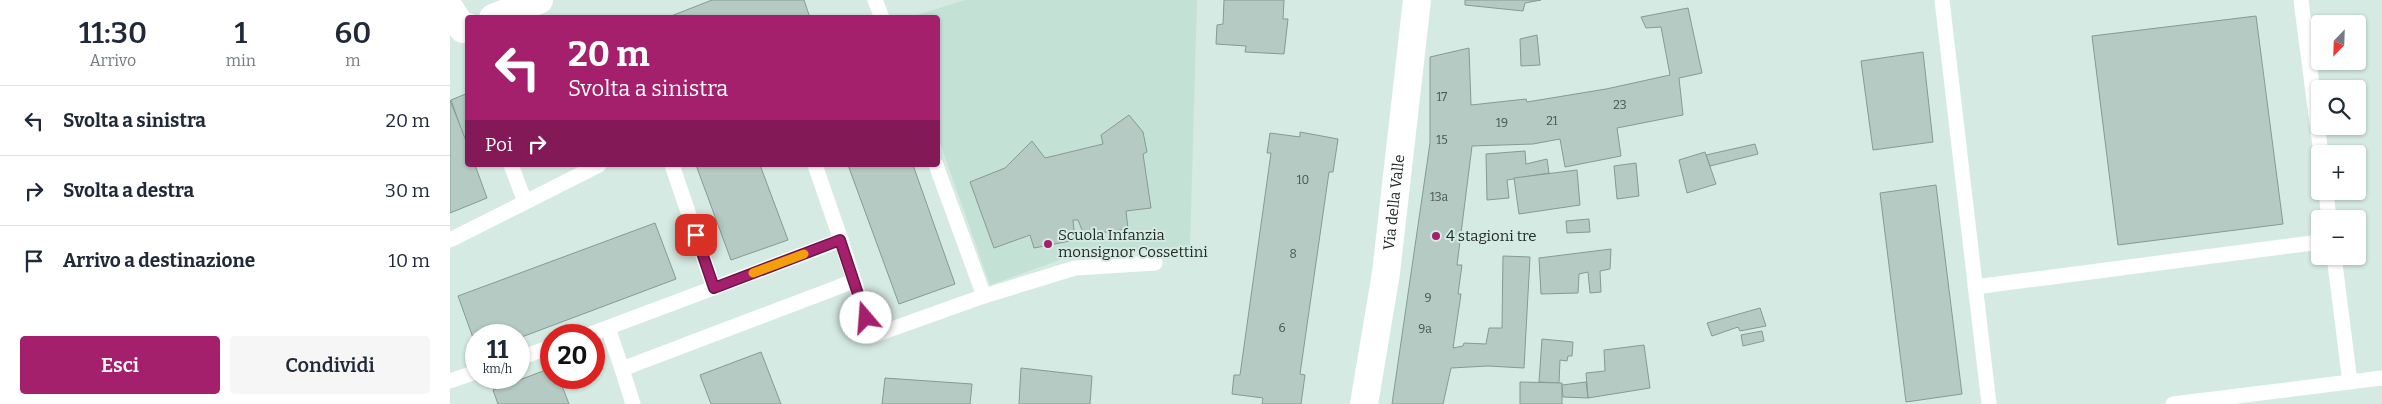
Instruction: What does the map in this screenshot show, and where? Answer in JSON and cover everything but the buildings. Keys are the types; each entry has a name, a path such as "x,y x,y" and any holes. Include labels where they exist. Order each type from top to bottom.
{"street":[{"path":"501,15 539,0"},
{"name":"Via della Valle","path":"1364,404 1386,273 1417,0"}],"lane":[{"path":"875,0 881,15"},
{"path":"1942,0 1989,404"},
{"path":"2301,0 2320,145"},
{"path":"512,167 524,202"},
{"path":"450,240 595,167"},
{"path":"673,167 714,288"},
{"path":"816,167 872,336 984,296 1075,268 1155,263"},
{"path":"937,167 984,296"},
{"path":"605,329 840,240"},
{"path":"1975,287 2311,243"},
{"path":"2335,265 2350,382"},
{"path":"622,370 854,281"},
{"path":"608,328 633,404"},
{"path":"450,381 465,376"},
{"path":"2172,404 2382,378"}],"shaded area":[{"path":"965,0 1197,0 1190,249 1076,254 990,285 940,143 940,15 917,15"}],"slow traffic":[{"path":"753,273 804,254"}],"place":[{"name":"4 stagioni tre","path":"1436,236"},
{"name":"Scuola Infanzia monsignor Cossettini","path":"1048,244"}],"route":[{"path":"696,235 714,288 840,240 866,318"}]}
